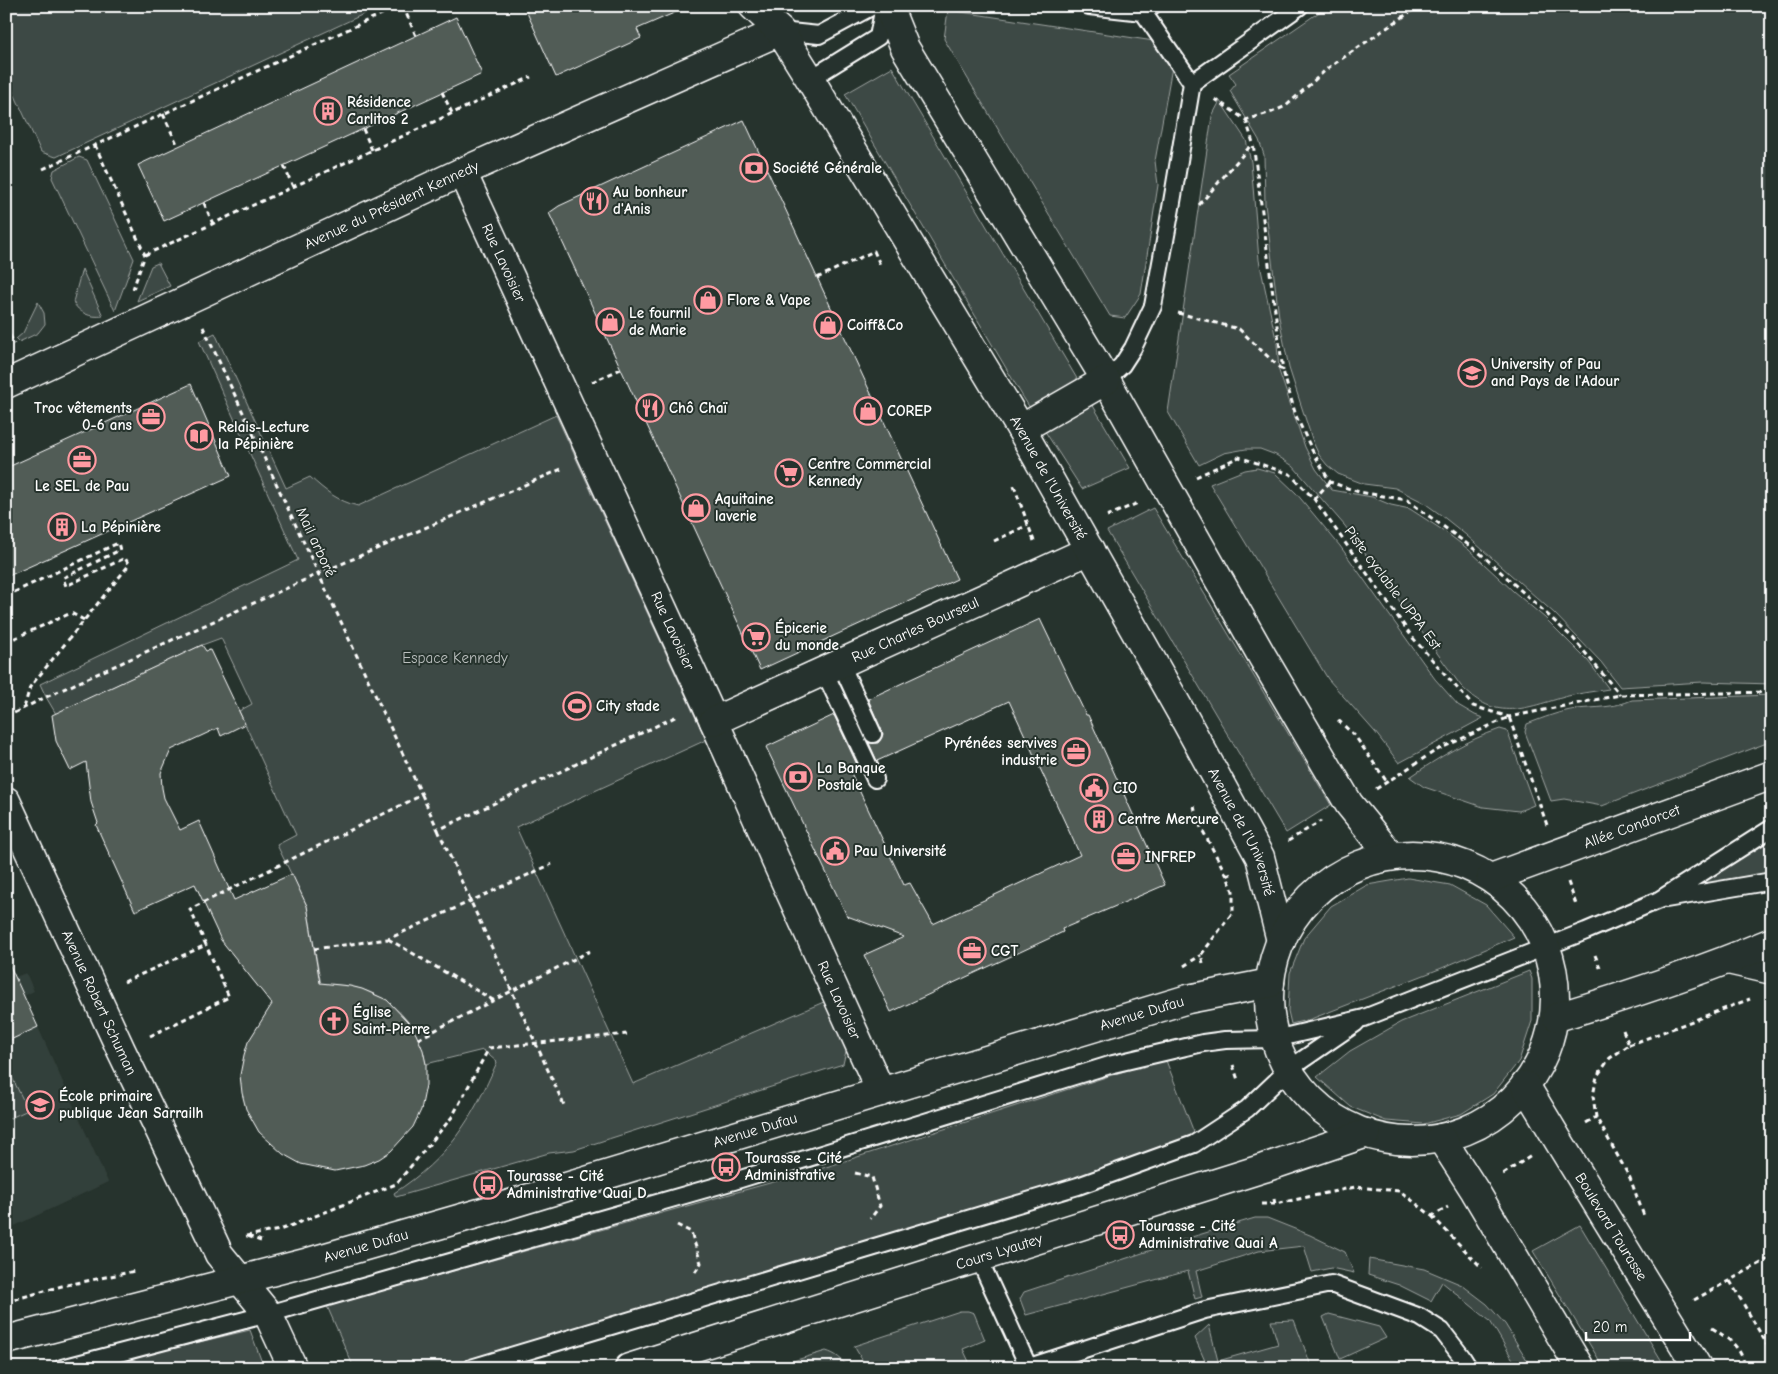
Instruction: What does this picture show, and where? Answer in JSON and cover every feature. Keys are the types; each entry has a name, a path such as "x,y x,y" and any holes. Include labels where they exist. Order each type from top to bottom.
{"main road":[{"name":"Avenue de l'Université","path":"752,6 779,19 810,78 1021,429 1084,540 1260,857 1281,941"},
{"path":"888,6 905,48 1106,380 1262,656 1349,804 1391,856"},
{"name":"Avenue du Président Kennedy","path":"6,384 462,172 779,19"},
{"name":"Rue Lavoisier","path":"462,172 710,712 881,1092"},
{"path":"1021,429 1106,380"},
{"name":"Rue Charles Bourseul","path":"710,712 832,668 1084,540"},
{"name":"Allée Condorcet","path":"1491,878 1772,775"},
{"name":"Avenue Robert Schuman","path":"6,801 121,1050 213,1241 220,1254 241,1281"},
{"path":"1417,854 1443,858 1468,866 1491,878 1524,908 1546,946 1555,988 1557,1017 1541,1060 1525,1085 1508,1104 1488,1119 1465,1130 1441,1138 1403,1140 1367,1133 1336,1118 1309,1097 1289,1069 1275,1039 1270,1011 1270,983 1281,941 1303,905 1321,887 1343,872 1366,862 1391,856 1417,854"},
{"path":"1557,1017 1728,960 1772,942"},
{"path":"1728,960 1772,970"},
{"name":"Avenue Dufau","path":"6,1340 241,1281 497,1208 1188,999 1270,983"},
{"name":"Boulevard Tourasse","path":"1525,1085 1698,1368"},
{"name":"Cours Lyautey","path":"629,1368 1264,1168 1367,1133"},
{"path":"1441,1138 1580,1368"},
{"path":"241,1281 268,1314 293,1368"}],"lane":[{"path":"779,19 818,34 873,6"},
{"path":"810,78 878,37 884,6"},
{"path":"1089,6 1148,9 1192,83 1153,306 1133,348 1122,365 1106,380"},
{"path":"1192,83 1300,6"},
{"path":"832,668 873,734"},
{"path":"832,668 875,779"},
{"path":"62,1368 268,1314 734,1180 1113,1064 1202,1043 1225,1040 1275,1039 1364,1018 1659,900 1772,828"},
{"path":"1659,900 1772,881"},
{"path":"471,1368 1078,1186 1194,1144 1247,1109 1289,1069 1364,1018"},
{"path":"978,1258 1029,1368 1205,1310 1331,1284 1420,1316 1442,1331 1469,1368"}],"path":[{"path":"43,169 398,6"},
{"path":"403,6 416,36"},
{"path":"1246,120 1286,106 1328,68 1419,6"},
{"path":"95,145 145,255 531,77"},
{"path":"1192,83 1246,120 1253,143 1283,371 1296,416 1330,482 1358,492 1407,500 1473,549 1573,638 1620,695"},
{"path":"442,92 452,114"},
{"path":"164,114 178,146"},
{"path":"363,129 372,150"},
{"path":"1171,208 1195,209 1253,143"},
{"path":"284,166 293,187"},
{"path":"204,203 213,224"},
{"path":"817,278 874,251 881,267"},
{"name":"Mail arboré","path":"190,298 422,795 564,1105"},
{"path":"1153,306 1239,329 1283,371"},
{"path":"6,717 318,574 592,456"},
{"name":"Piste cyclable UPPA Est","path":"1084,540 1169,489 1239,457 1290,474 1314,499 1413,638 1473,706 1509,717 1620,695 1772,692"},
{"path":"1314,499 1330,482"},
{"path":"994,541 1028,525"},
{"path":"6,596 118,543 120,550 63,578 66,586 125,558 129,565 30,687 23,709"},
{"path":"6,642 71,613 84,620"},
{"path":"438,830 710,712"},
{"path":"121,1050 228,997 190,909 422,795"},
{"path":"314,949 388,939 552,864"},
{"path":"388,939 494,1000"},
{"path":"96,995 206,945"},
{"path":"418,1038 590,951"},
{"path":"1179,969 1201,955"},
{"path":"1629,1045 1750,999"},
{"path":"213,1241 280,1230 396,1184 452,1117 489,1048 627,1034"},
{"path":"1596,1117 1630,1178 1646,1221"},
{"path":"848,1171 872,1177 880,1206 865,1226"},
{"path":"1432,1216 1449,1235"},
{"path":"675,1224 691,1232 701,1263 692,1277"},
{"path":"1694,1300 1772,1257"},
{"path":"6,1302 62,1286 136,1271"},
{"path":"1730,1281 1772,1353"},
{"path":"1689,1292 1698,1307"},
{"path":"1709,1326 1733,1342 1744,1360 1745,1368"}],"shaded area":[{"name":"École primaire publique Jean Sarrailh","path":"6,957 15,977 26,973 34,991 24,996 108,1182 6,1230"}],"green space":[{"path":"6,6 381,6 56,157 41,152 6,76"},
{"name":"University of Pau and Pays de l'Adour","path":"1328,6 1772,6 1772,684 1703,682 1620,687 1601,662 1554,613 1441,515 1423,502 1395,488 1364,484 1338,474 1319,455 1289,368 1279,317 1265,204 1264,155 1259,140 1230,91 1236,84 1229,74"},
{"path":"948,10 1154,41 1172,67 1155,161 1158,185 1141,294 1125,318 1110,316 944,39"},
{"path":"892,67 1130,468 1082,489 1023,397 845,94"},
{"path":"1220,101 1246,140 1251,162 1259,260 1277,344 1279,371 1305,447 1316,469 1332,490 1372,497 1391,505 1410,509 1468,549 1545,618 1588,661 1609,689 1568,696 1524,708 1511,709 1499,709 1474,698 1461,686 1345,526 1293,466 1276,455 1260,449 1246,449 1224,453 1199,465 1168,412 1212,116"},
{"path":"79,157 87,160 134,259 115,311 52,178 54,170"},
{"path":"158,263 170,286 137,301 151,266"},
{"path":"82,269 103,316 85,314 73,302"},
{"path":"38,302 44,313 45,324 38,333 19,342 16,339 23,333"},
{"name":"Espace Kennedy","path":"215,333 286,488 310,477 332,495 358,506 556,415 706,740 516,827 633,1084 826,1001 847,1047 843,1064 574,1150 549,1153 396,1197 394,1193 429,1166 444,1151 468,1120 497,1062 483,1050 426,1064 412,1028 402,1014 389,1003 375,994 358,988 341,985 321,985 307,906 277,845 296,835 239,711 252,704 221,638 106,690 59,719 40,684 298,560 199,341"},
{"path":"1257,468 1275,473 1296,493 1340,546 1435,679 1458,705 1483,718 1399,763 1375,732 1328,679 1210,484 1245,470"},
{"path":"1153,508 1331,805 1286,833 1107,531"},
{"path":"1772,695 1772,741 1602,806 1564,799 1551,801 1525,732 1527,724 1558,713 1577,709 1612,706 1632,700"},
{"path":"1500,729 1507,731 1534,805 1519,811 1483,807 1424,787 1410,777 1453,750 1476,738"},
{"path":"1772,840 1772,874 1694,887"},
{"path":"1408,878 1450,885 1486,905 1514,937 1442,968 1311,1019 1291,1024 1288,1011 1290,973 1304,938 1331,906 1367,885"},
{"path":"1529,971 1532,979 1532,1021 1519,1061 1493,1094 1461,1114 1424,1124 1386,1121 1351,1107 1317,1077 1350,1051 1401,1022"},
{"path":"1165,1058 1197,1140 738,1285 452,1368 354,1368 327,1306 820,1169"},
{"path":"6,1065 28,1110 6,1120"},
{"path":"1255,1218 1267,1218 1310,1235 1345,1252 1354,1273 1331,1268 1312,1272 1304,1246 1259,1251 1196,1271 1202,1297 1195,1299 1188,1271 1026,1315 1020,1299 1024,1292"},
{"path":"1580,1225 1666,1368 1604,1368 1533,1251"},
{"path":"1369,1259 1424,1269 1462,1285 1487,1304 1505,1324 1532,1368 1518,1368 1490,1321 1442,1282 1431,1301 1399,1285 1368,1275"},
{"path":"960,1311 974,1313 985,1340 963,1349 972,1368 867,1368 854,1346"},
{"path":"1329,1314 1379,1327 1386,1338 1340,1359 1323,1317"},
{"path":"1294,1320 1312,1368 1208,1368 1195,1338 1209,1325 1218,1361 1278,1344 1271,1321"},
{"path":"250,1330 264,1368 89,1368"},
{"path":"826,1351 838,1357 848,1368 770,1368"}],"building":[{"path":"524,6 690,6 637,29 641,38 556,77"},
{"name":"Résidence Carlitos 2","path":"456,17 482,74 164,221 138,165"},
{"name":"Centre Commercial Kennedy","path":"744,120 957,579 760,670 549,213 559,206"},
{"name":"La Pépinière","path":"191,384 231,476 6,577 6,468"},
{"path":"1040,619 1086,715 1088,715 1165,885 1062,929 1063,932 891,1012 864,955 904,937 847,916 766,747 834,715 859,769 851,773 904,885 910,883 933,924 1080,855 1009,701 877,761 869,743 878,743 883,734 868,699"},
{"path":"202,645 206,651 210,650 245,724 221,736 218,728 171,750 161,773 162,788 164,798 180,830 199,821 234,900 292,874 307,906 320,983 362,989 387,1000 409,1023 423,1050 426,1064 426,1085 421,1110 413,1127 391,1151 379,1159 364,1165 335,1171 301,1164 283,1154 259,1132 246,1109 240,1075 248,1042 272,1004 221,940 195,884 135,911 96,825 98,823 91,802 86,762 70,770 56,741 52,715"},
{"path":"6,957 38,1027 6,1042"}],"place":[{"name":"Résidence Carlitos 2","path":"328,111"},
{"name":"Société Générale","path":"754,168"},
{"name":"Au bonheur d'Anis","path":"594,201"},
{"name":"Flore & Vape","path":"708,300"},
{"name":"Le fournil de Marie","path":"610,322"},
{"name":"Coiff&Co","path":"828,325"},
{"name":"University of Pau and Pays de l'Adour","path":"1472,373"},
{"name":"Chô Chaï","path":"650,408"},
{"name":"COREP","path":"868,411"},
{"name":"Troc vêtements 0-6 ans","path":"151,417"},
{"name":"Relais-Lecture la Pépinière","path":"199,436"},
{"name":"Le SEL de Pau","path":"82,460"},
{"name":"Centre Commercial Kennedy","path":"789,473"},
{"name":"Aquitaine laverie","path":"696,508"},
{"name":"La Pépinière","path":"62,527"},
{"name":"Épicerie du monde","path":"756,637"},
{"name":"City stade","path":"577,706"},
{"name":"Pyrénées servives industrie","path":"1076,752"},
{"name":"La Banque Postale","path":"798,777"},
{"name":"CIO","path":"1094,788"},
{"name":"Centre Mercure","path":"1099,819"},
{"name":"Pau Université","path":"835,851"},
{"name":"INFREP","path":"1126,857"},
{"name":"CGT","path":"972,951"},
{"name":"Église Saint-Pierre","path":"334,1021"},
{"name":"École primaire publique Jean Sarrailh","path":"40,1105"},
{"name":"Tourasse - Cité Administrative","path":"726,1167"},
{"name":"Tourasse - Cité Administrative Quai D","path":"488,1185"},
{"name":"Tourasse - Cité Administrative Quai A","path":"1120,1235"}]}
